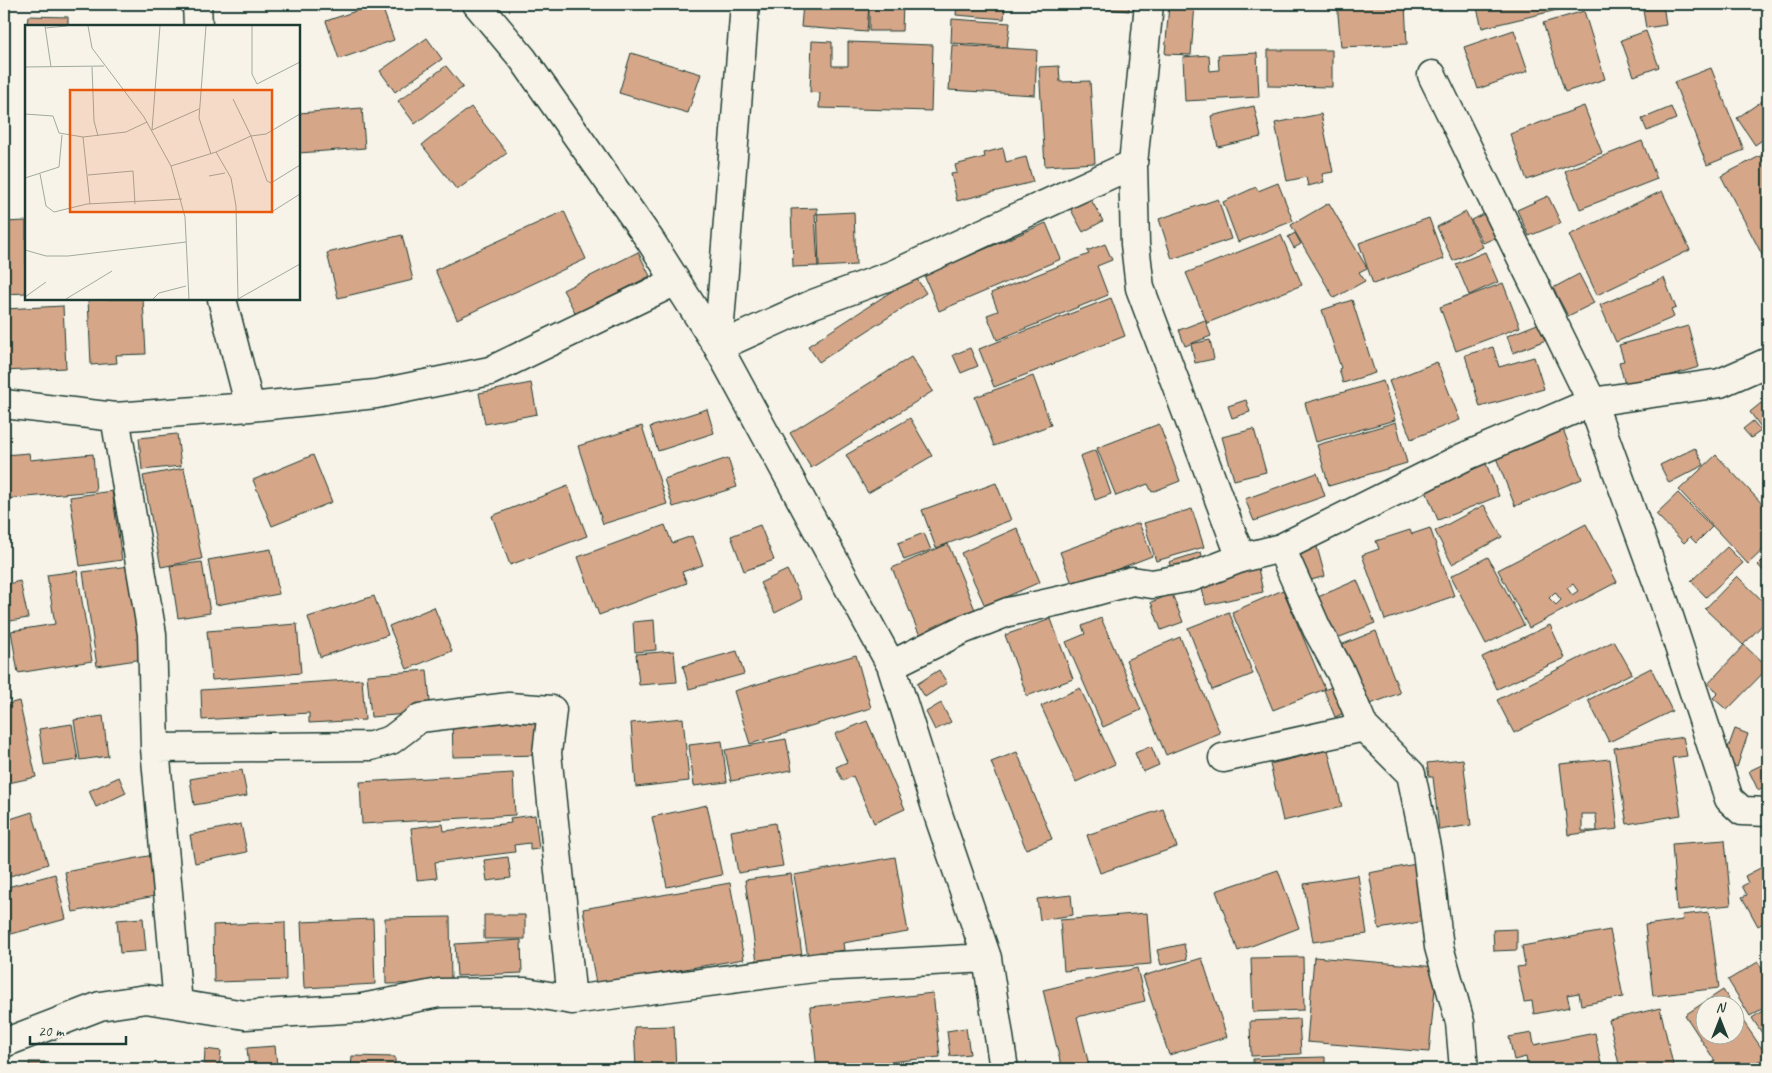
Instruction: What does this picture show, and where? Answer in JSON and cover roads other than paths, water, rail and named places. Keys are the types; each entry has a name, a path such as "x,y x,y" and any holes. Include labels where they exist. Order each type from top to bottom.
{"street":[{"path":"197,4 198,25"},
{"path":"478,4 523,59 650,240 718,347 891,664 939,817 987,958 1004,1069"},
{"path":"718,347 746,4"},
{"path":"1149,4 1133,164 1134,244 1140,288 1241,558"},
{"path":"1432,75 1592,402 1664,601 1729,798 1742,811 1768,812"},
{"path":"718,347 813,304 892,275 1133,164"},
{"path":"4,404 115,417 250,407 376,394 490,371 676,281"},
{"path":"222,300 250,407"},
{"path":"891,664 962,630 1008,612 1067,599 1132,581 1152,584 1192,577 1241,558 1281,548 1464,457 1592,402 1720,383 1768,362"},
{"path":"115,417 152,634 156,748 178,1004"},
{"path":"1281,548 1317,629 1341,673 1364,727 1411,774 1426,852 1439,947 1460,1022 1464,1069"},
{"path":"156,748 371,746 391,740 420,718 509,707 552,710 547,753 572,1000"},
{"path":"1223,758 1364,727"},
{"path":"4,1042 100,1006 146,999 245,1015 362,1008 439,993 526,992 572,1000 821,967 987,958"}]}
